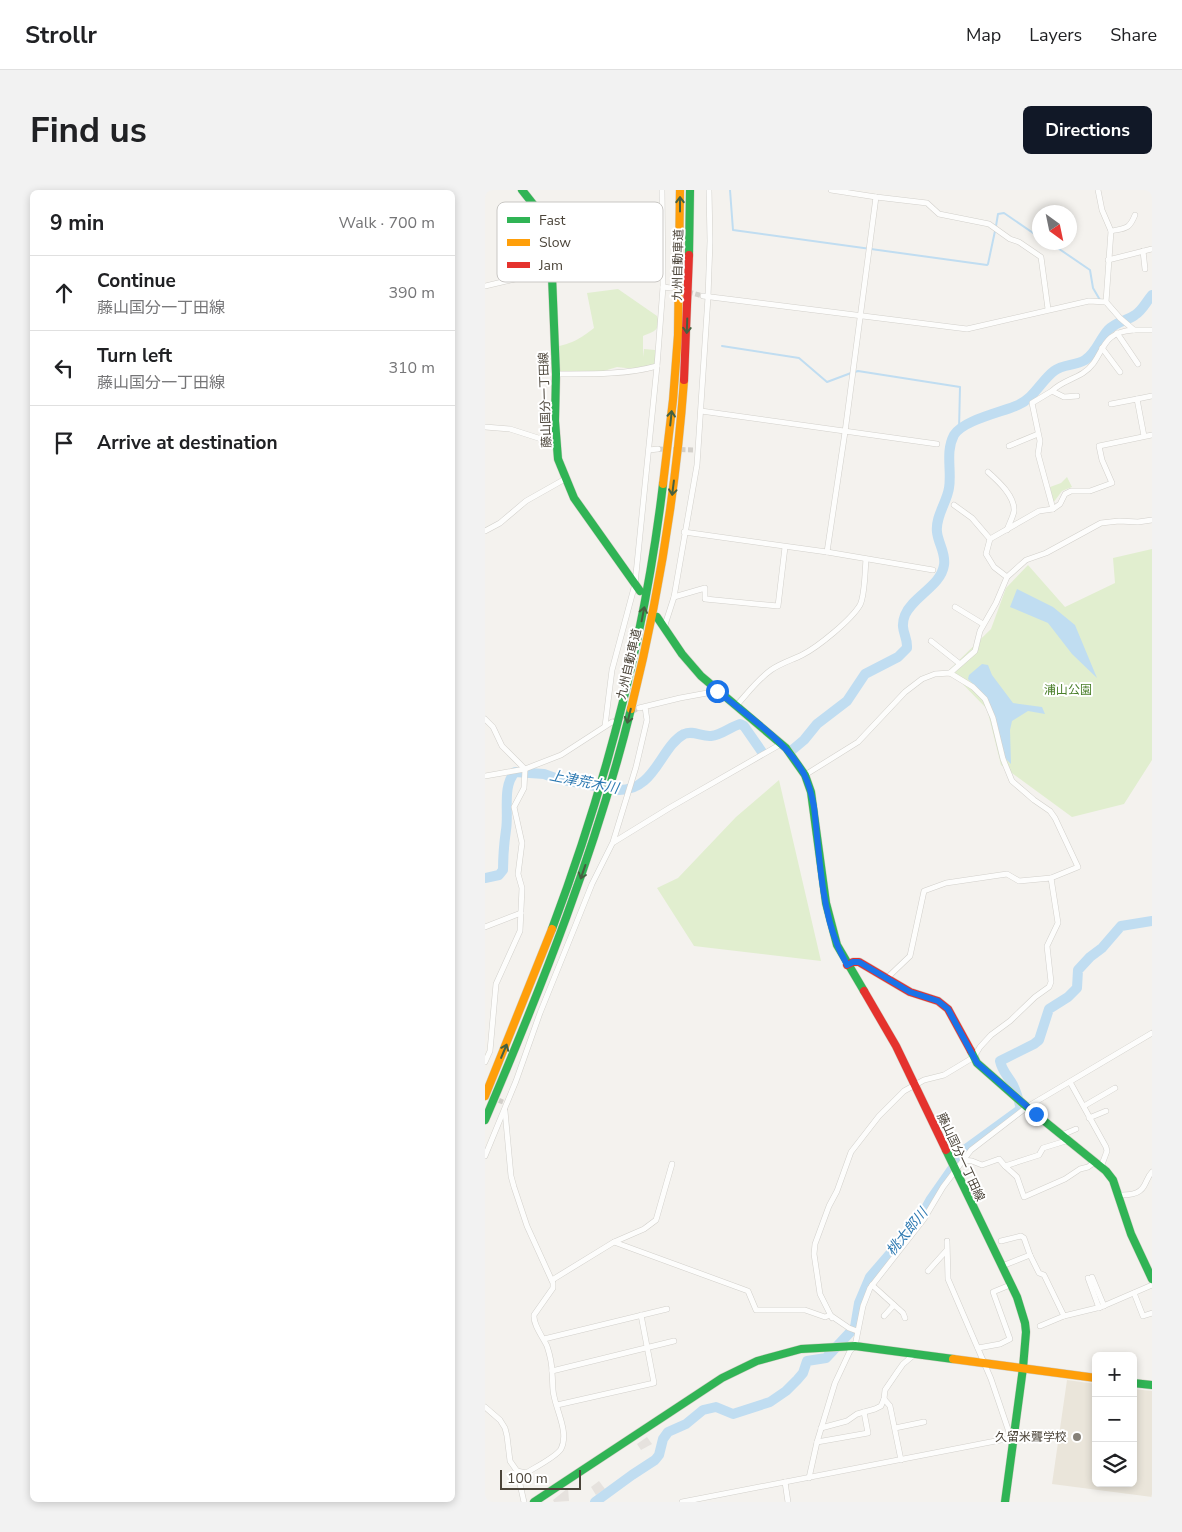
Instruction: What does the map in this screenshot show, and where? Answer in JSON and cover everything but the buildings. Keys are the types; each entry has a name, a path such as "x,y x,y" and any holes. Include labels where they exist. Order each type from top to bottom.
{"main road":[{"name":"藤山国分一丁田線","path":"522,190 531,202"},
{"name":"九州自動車道","path":"485,1096 540,961 579,854 609,757 641,622 659,520 672,407 680,271 680,190"},
{"name":"九州自動車道","path":"485,1120 563,930 608,794 636,689 665,540 682,408 689,271 690,190"},
{"name":"藤山国分一丁田線","path":"552,282 556,374 555,421 558,459 574,498 640,592"},
{"name":"藤山国分一丁田線","path":"657,617 690,664 717,691 781,744 793,757 805,775 814,807 826,904 837,945 847,965 897,1046 945,1150 1017,1297 1025,1322 1023,1368 1005,1502"},
{"path":"847,965 859,962 910,992 938,1001 948,1009 977,1063 1098,1165 1113,1180 1131,1234 1152,1279"},
{"path":"534,1502 699,1393 741,1368 772,1356 801,1349 855,1346 1092,1377"},
{"path":"1137,1384 1152,1386"}],"street":[{"path":"664,628 674,597 697,466 705,296 710,241 709,190"},
{"path":"831,190 876,198 927,203 939,214 989,224 1041,258 1047,309"},
{"path":"1097,190 1102,210 1111,231 1107,302 1120,318 1134,330"},
{"path":"827,552 876,198"},
{"path":"1111,231 1128,228 1135,215"},
{"path":"1108,260 1152,249"},
{"path":"1143,251 1145,269"},
{"path":"485,286 502,282"},
{"path":"605,726 612,670 635,584 657,366 663,282"},
{"path":"663,287 671,288"},
{"path":"705,296 967,329 1047,309 1089,301 1107,302"},
{"path":"1053,508 1038,454 1040,441 1031,403 1052,391 1059,384 1082,374 1089,368 1108,339 1117,333 1122,330 1152,330"},
{"path":"1117,333 1139,364"},
{"path":"1103,348 1120,372"},
{"path":"556,374 644,370 657,366"},
{"path":"1052,391 1064,397 1077,396"},
{"path":"1111,404 1152,396"},
{"path":"1137,399 1144,436"},
{"path":"701,411 937,444"},
{"path":"485,427 510,428 557,444"},
{"path":"1009,446 1038,434"},
{"path":"989,539 1039,511 1053,508 1060,504 1065,494 1071,491 1090,491 1112,482 1102,460 1099,446 1152,434"},
{"path":"649,450 658,449"},
{"path":"988,472 997,480 1013,502 1014,511 1007,530"},
{"path":"485,531 499,523 526,501 565,479"},
{"path":"954,505 972,518 989,539"},
{"path":"950,673 975,651 983,624 997,603 1007,577 1026,560 1046,553 1101,523 1152,520"},
{"path":"685,532 827,552 933,570"},
{"path":"989,539 986,554 994,567 1007,577"},
{"path":"674,597 705,588 705,599 778,606 785,547"},
{"path":"736,706 769,671 803,655 820,644 853,613 861,603 866,559"},
{"path":"955,607 983,624"},
{"path":"931,641 960,664"},
{"path":"805,775 858,742 905,692 922,679 935,674 950,673 973,687 985,699 993,718 1003,759 1012,781 1050,811 1078,867 1051,878 1019,881 1007,874 946,883 924,890 910,956 887,978"},
{"path":"485,1156 592,884 613,842 647,720 642,708 717,691"},
{"path":"485,719 493,727 502,746 525,769 524,788 514,808 522,842 519,874 522,888 520,931 496,984 490,1051 485,1062"},
{"path":"485,776 525,769 561,755 612,722"},
{"path":"613,842 781,744"},
{"path":"832,1318 820,1294 814,1254 817,1237 851,1152 879,1116 904,1091 930,1078 944,1075 974,1057 991,1035 1049,987 1051,982 1047,946 1058,924 1051,878"},
{"path":"485,927 521,913"},
{"path":"809,1478 817,1442 835,1383 850,1351 855,1346 863,1306 872,1285 924,1219 955,1170 971,1150 1027,1107 1150,1034 1152,1042"},
{"path":"963,1160 973,1161 982,1165 999,1159 1017,1177 1024,1197 1065,1179 1080,1169 1098,1165 1107,1151 1070,1082"},
{"path":"1084,1106 1115,1088"},
{"path":"505,1105 511,1176 527,1226 552,1280 553,1288 533,1319 544,1339 549,1355 553,1371 553,1395 563,1434 560,1450 556,1454 526,1473 517,1471"},
{"path":"1089,1118 1106,1111"},
{"path":"1005,1166 1039,1154 1043,1148 1065,1138 1076,1129"},
{"path":"552,1280 614,1242 645,1229 656,1220 672,1164"},
{"path":"1118,1195 1131,1195 1142,1188 1152,1172"},
{"path":"1001,1241 1021,1236 1024,1238 1030,1256 1039,1273 1044,1274 1064,1316"},
{"path":"682,1502 1012,1439 984,1363 948,1278 947,1241"},
{"path":"614,1242 748,1291 756,1310 805,1310 825,1317 830,1315 832,1318 857,1331"},
{"path":"928,1271 946,1251"},
{"path":"1001,1266 1030,1256"},
{"path":"1090,1278 1102,1307"},
{"path":"872,1285 903,1313 905,1318"},
{"path":"978,1348 1000,1344 1010,1339 993,1292 1011,1285"},
{"path":"1040,1326 1064,1316 1102,1307 1152,1285"},
{"path":"1134,1293 1143,1316 1152,1313"},
{"path":"884,1316 894,1305"},
{"path":"544,1339 667,1309"},
{"path":"557,1405 653,1382 641,1315"},
{"path":"553,1371 674,1341"},
{"path":"821,1428 847,1421 857,1414 881,1406 885,1390 903,1364 915,1354"},
{"path":"884,1399 889,1406 901,1460"},
{"path":"485,1407 500,1420 505,1428 509,1461 517,1471 524,1502"},
{"path":"817,1442 868,1434 864,1412"},
{"path":"895,1428 924,1422"},
{"path":"785,1482 788,1502"}],"shaded area":[{"name":"久留米聾学校","path":"1067,1380 1092,1383 1092,1487 1137,1487 1137,1389 1152,1391 1152,1497 1052,1484"},
{"path":"647,1437 652,1444 641,1450 637,1444"},
{"path":"599,1481 605,1489 596,1495 591,1487"},
{"path":"568,1488 569,1501 554,1502 553,1500"}],"green space":[{"path":"618,289 657,316 658,324 656,329 643,336 643,357 644,349 655,350 657,366 644,370 617,367 594,374 556,374 555,347 576,340 594,328 587,293"},
{"path":"1067,477 1072,487 1062,491 1053,503 1050,487 1061,483"},
{"name":"浦山公園","path":"1152,549 1152,760 1124,804 1072,817 1001,765 987,709 949,670 991,629 1006,588 1028,565 1065,607 1115,583 1113,558"},
{"path":"779,780 821,961 694,946 657,888 678,878 736,817"}],"water":[{"path":"1017,589 1053,607 1075,625 1097,678 1072,654 1048,623 1010,607"},
{"path":"982,664 988,665 992,675 1013,703 1042,707 1045,714 1028,711 1012,721 1010,730 1011,764 1005,758 986,697 968,679 969,675"}],"waterway":[{"path":"730,190 733,230 987,265 995,231"},
{"path":"996,226 998,214 1004,213 1032,232"},
{"path":"1061,250 1090,270 1093,288 1100,300"},
{"name":"上津荒木川","path":"791,751 804,740 817,724 847,701 865,674 898,657 907,648 903,629 905,615 914,602 938,579 944,565 944,556 937,526 949,488 949,455 954,435 974,421 1024,402 1049,375 1065,366 1085,360 1108,330 1114,325 1132,317 1142,309 1152,295"},
{"path":"722,346 799,358 827,382 851,373"},
{"path":"855,372 960,387 959,430"},
{"name":"上津荒木川","path":"485,878 499,875 503,870 507,823 507,792 515,772 544,774 558,779 617,790 630,789 649,777 676,740 684,734 715,735 740,724 744,726 762,752"},
{"name":"桃太郎川","path":"595,1502 655,1460 659,1455 663,1439 668,1432 686,1424 703,1410 716,1407 733,1414 770,1402 786,1391 797,1380 803,1373 807,1361 826,1358 855,1327 859,1303 870,1277 920,1219 931,1199 966,1149 1021,1109 1018,1097 1000,1061 1039,1040 1049,1009 1068,997 1077,988 1078,970 1102,948 1121,926 1152,921"}],"tunnel":[{"path":"688,292 703,296"},
{"path":"658,449 697,450"},
{"path":"612,722 639,708"},
{"path":"485,1095 503,1102"}],"traffic: fast":[{"path":"522,190 531,202"},
{"path":"689,255 690,190"},
{"path":"552,282 556,374 555,421 558,459 574,498 640,591"},
{"path":"552,929 590,820 621,710 646,597 663,484"},
{"path":"657,617 682,654 701,676 786,748 805,775 811,792 826,903 837,945 864,991"},
{"path":"485,1120 527,1019 566,917 601,814 631,709"},
{"path":"971,1051 977,1063 1027,1107 1106,1171 1113,1180 1131,1234 1152,1279"},
{"path":"946,1150 1017,1297 1025,1323 1023,1368 1005,1502"},
{"path":"534,1502 722,1378 757,1361 801,1349 855,1346 953,1359"},
{"path":"1137,1383 1152,1385"}],"traffic: slow":[{"path":"663,484 673,400 678,335 680,190"},
{"path":"631,709 650,628 665,546 681,422 684,380"},
{"path":"485,1096 552,929"},
{"path":"953,1359 1092,1377"}],"traffic: jam":[{"path":"684,380 689,255"},
{"path":"847,965 859,962 910,992 938,1001 948,1009 971,1051"},
{"path":"864,991 896,1046 946,1150"}],"place":[{"name":"久留米聾学校","path":"1077,1437"}],"route":[{"path":"717,691 786,748 805,775 814,807 826,904 837,945 847,965 859,962 910,992 938,1001 948,1009 957,1023 977,1063 1036,1114"}]}
